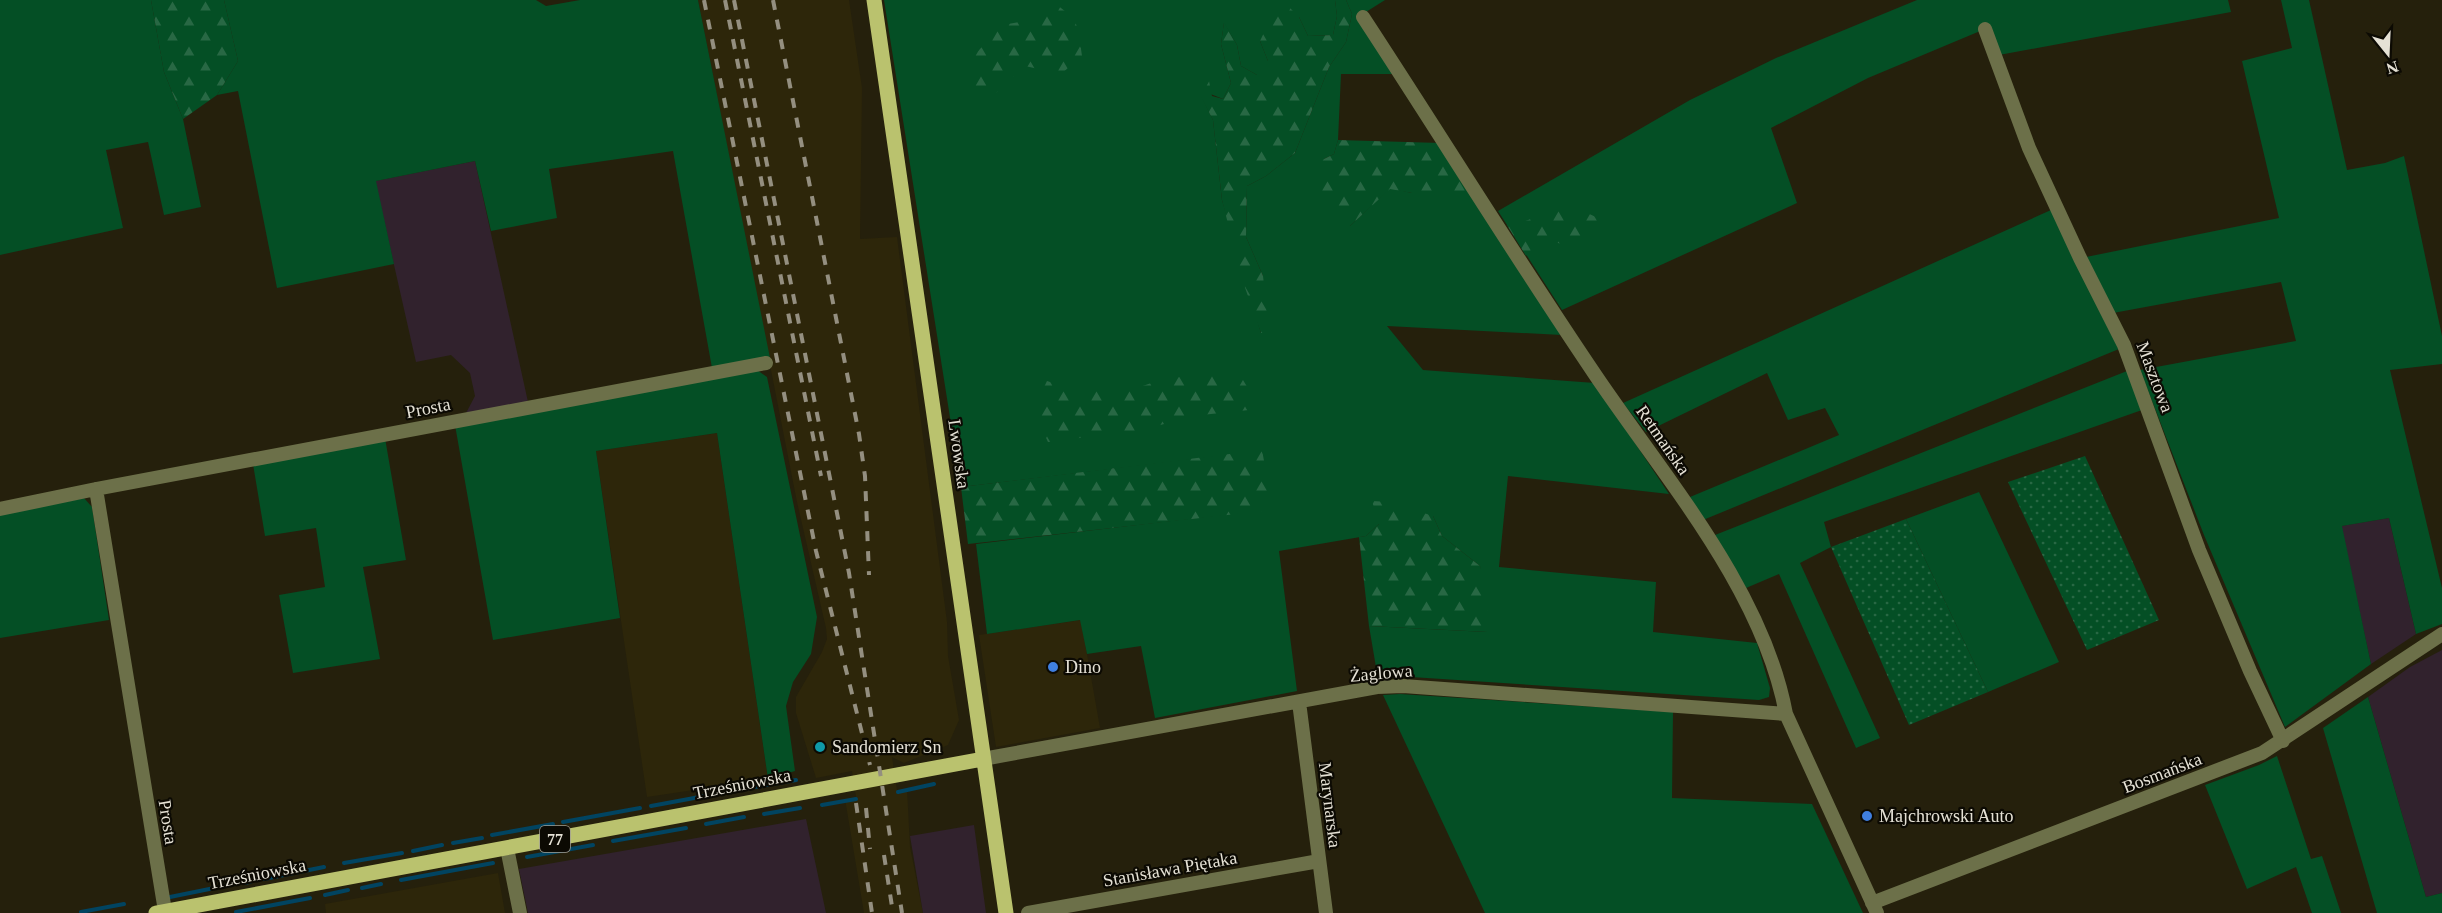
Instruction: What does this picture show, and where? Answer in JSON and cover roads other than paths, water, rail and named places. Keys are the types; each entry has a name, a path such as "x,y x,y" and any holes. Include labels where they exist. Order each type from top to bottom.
{"main road":[{"name":"Lwowska","path":"874,0 1006,913"},
{"name":"Trześniowska","path":"160,912 983,759"}],"street":[{"name":"Retmańska","path":"1364,17 1595,374 1722,558 1768,652 1783,695 1786,714 1875,908"},
{"name":"Masztowa","path":"1985,29 2029,148 2080,258 2124,345 2199,550 2250,671 2283,741"},
{"name":"Prosta","path":"0,509 766,363"},
{"name":"Prosta","path":"96,489 160,912"},
{"name":"Bosmańska","path":"1875,908 2241,762 2283,741 2442,634"},
{"name":"Żaglowa","path":"983,759 1377,687 1402,686 1786,714"},
{"name":"Marynarska","path":"1299,702 1326,913"},
{"path":"507,848 520,913"},
{"name":"Stanisława Piętaka","path":"1028,913 1319,861"}],"waterway":[{"path":"726,792 796,780"},
{"path":"898,792 934,784"},
{"path":"651,806 705,796"},
{"path":"822,805 856,799"},
{"path":"563,822 640,808"},
{"path":"764,814 800,808"},
{"path":"706,824 744,817"},
{"path":"492,835 553,824"},
{"path":"613,841 686,828"},
{"path":"453,843 482,838"},
{"path":"413,851 442,845"},
{"path":"527,857 593,845"},
{"path":"344,863 402,853"},
{"path":"401,880 493,863"},
{"path":"264,879 324,867"},
{"path":"245,883 252,881"},
{"path":"170,897 234,884"},
{"path":"362,888 381,884"},
{"path":"325,895 348,890"},
{"path":"236,912 310,898"},
{"path":"81,912 124,904"}],"railway":[{"path":"704,0 816,551 870,765"},
{"path":"725,0 821,476"},
{"path":"734,0 849,573 902,913"},
{"path":"773,0 859,434 865,476 869,575"},
{"path":"856,803 872,913"},
{"path":"866,808 870,849"},
{"path":"884,855 893,913"}],"place":[{"name":"Dino","path":"1053,667"},
{"name":"Sandomierz Sn","path":"820,747"},
{"name":"Majchrowski Auto","path":"1867,816"}]}
